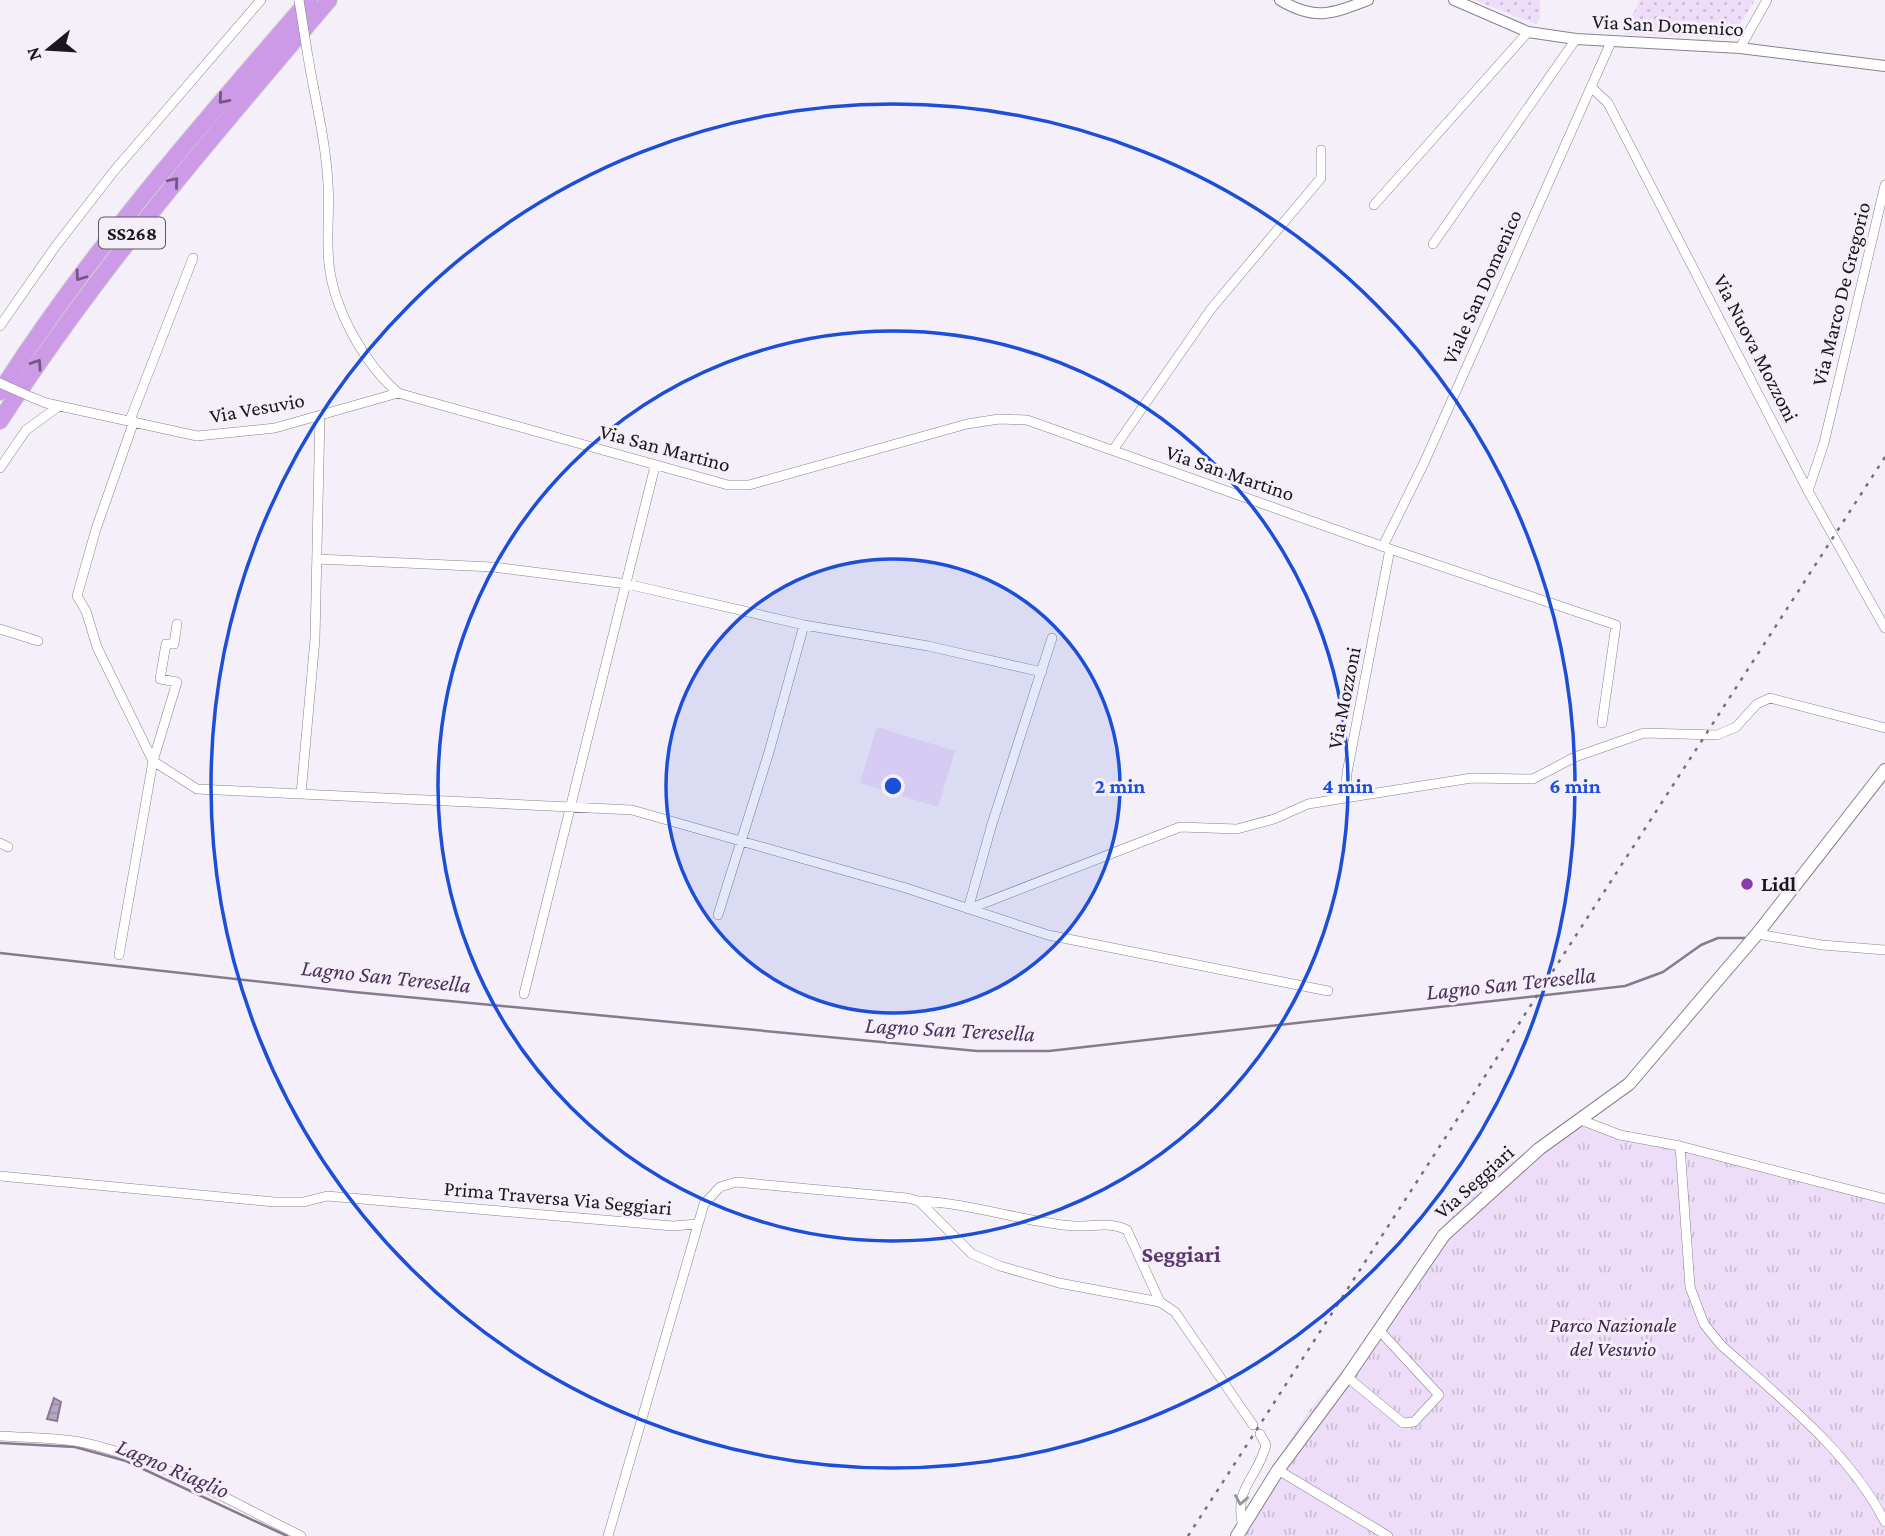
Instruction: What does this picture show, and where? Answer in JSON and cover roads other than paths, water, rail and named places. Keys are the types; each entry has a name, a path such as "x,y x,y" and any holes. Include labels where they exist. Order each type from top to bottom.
{"highway":[{"name":"SS268","path":"0,392 54,311 123,218 309,0"},
{"name":"SS268","path":"0,421 66,321 135,229 329,0"}],"main road":[{"name":"Via Seggiari","path":"1240,1531 1278,1470 1347,1377 1444,1235 1539,1149 1629,1084 1757,934 1885,770"}],"street":[{"path":"0,326 55,247 114,171 261,0"},
{"name":"Via San Martino","path":"299,0 328,183 328,254 335,290 345,316 377,375 398,393 728,485 749,485 967,424 999,419 1027,420 1616,625 1602,723"},
{"path":"1280,0 1312,15 1322,15 1368,0"},
{"name":"Via San Domenico","path":"1454,0 1528,32 1611,42 1740,48 1885,66"},
{"path":"1740,48 1767,0"},
{"path":"1374,205 1528,32"},
{"path":"1433,244 1576,39"},
{"name":"Viale San Domenico","path":"1387,547 1611,42"},
{"name":"Via Nuova Mozzoni","path":"1592,88 1608,103 1808,491 1885,628"},
{"path":"1113,450 1211,309 1321,178 1321,150"},
{"name":"Via Marco De Gregorio","path":"1808,491 1824,443 1885,185"},
{"path":"193,258 132,420 77,596 86,611 97,648 153,761 197,789 632,810 741,839 1048,935 1328,990"},
{"name":"Via Vesuvio","path":"0,383 59,406 197,436 275,428 398,393"},
{"path":"0,468 26,430 59,406"},
{"path":"301,794 315,639 320,415"},
{"path":"524,994 655,466"},
{"name":"Via Mozzoni","path":"1345,798 1347,773 1387,547"},
{"path":"317,559 493,567 627,584 804,625 928,646 1042,672"},
{"path":"120,955 153,761 177,682 160,679 166,643 174,644 177,624"},
{"path":"718,915 769,751 804,625"},
{"path":"0,629 38,641"},
{"path":"968,909 992,824 1052,638"},
{"path":"968,909 1180,827 1237,829 1274,819 1308,804 1472,778 1533,779 1575,757 1644,733 1717,735 1736,727 1756,704 1770,698 1885,728"},
{"path":"1757,934 1822,945 1885,950"},
{"path":"1581,1120 1620,1135 1680,1146 1885,1199"},
{"path":"1680,1146 1690,1287 1704,1324 1721,1345 1838,1455 1874,1500 1885,1522"},
{"name":"Prima Traversa Via Seggiari","path":"0,1176 274,1202 304,1202 327,1196 673,1226 697,1224 710,1196 720,1187 736,1182 942,1202 1074,1226 1119,1226 1127,1230 1160,1302"},
{"path":"919,1201 964,1248 1000,1266 1059,1283 1160,1302 1175,1312 1253,1425"},
{"path":"608,1536 697,1224"},
{"path":"1347,1377 1403,1423 1414,1422 1439,1395 1379,1330"},
{"path":"1240,1531 1238,1504 1243,1489 1261,1465 1266,1445 1260,1434"},
{"path":"0,1436 67,1440 113,1451 191,1482 301,1536"},
{"path":"1278,1470 1388,1536"},
{"path":"1253,1479 1261,1497"}],"waterway":[{"name":"Lagno San Teresella","path":"0,953 354,992 977,1051 1049,1051 1625,986 1663,972 1701,945 1718,938 1746,938"},
{"name":"Lagno Riaglio","path":"0,1443 75,1447 126,1461 287,1536"}],"railway":[{"path":"1188,1536 1885,457"}],"place":[{"name":"Lidl","path":"1747,884"}],"district":[{"name":"Seggiari","path":"1181,1254"}],"park label":[{"name":"Parco Nazionale del Vesuvio","path":"1613,1337"}]}
